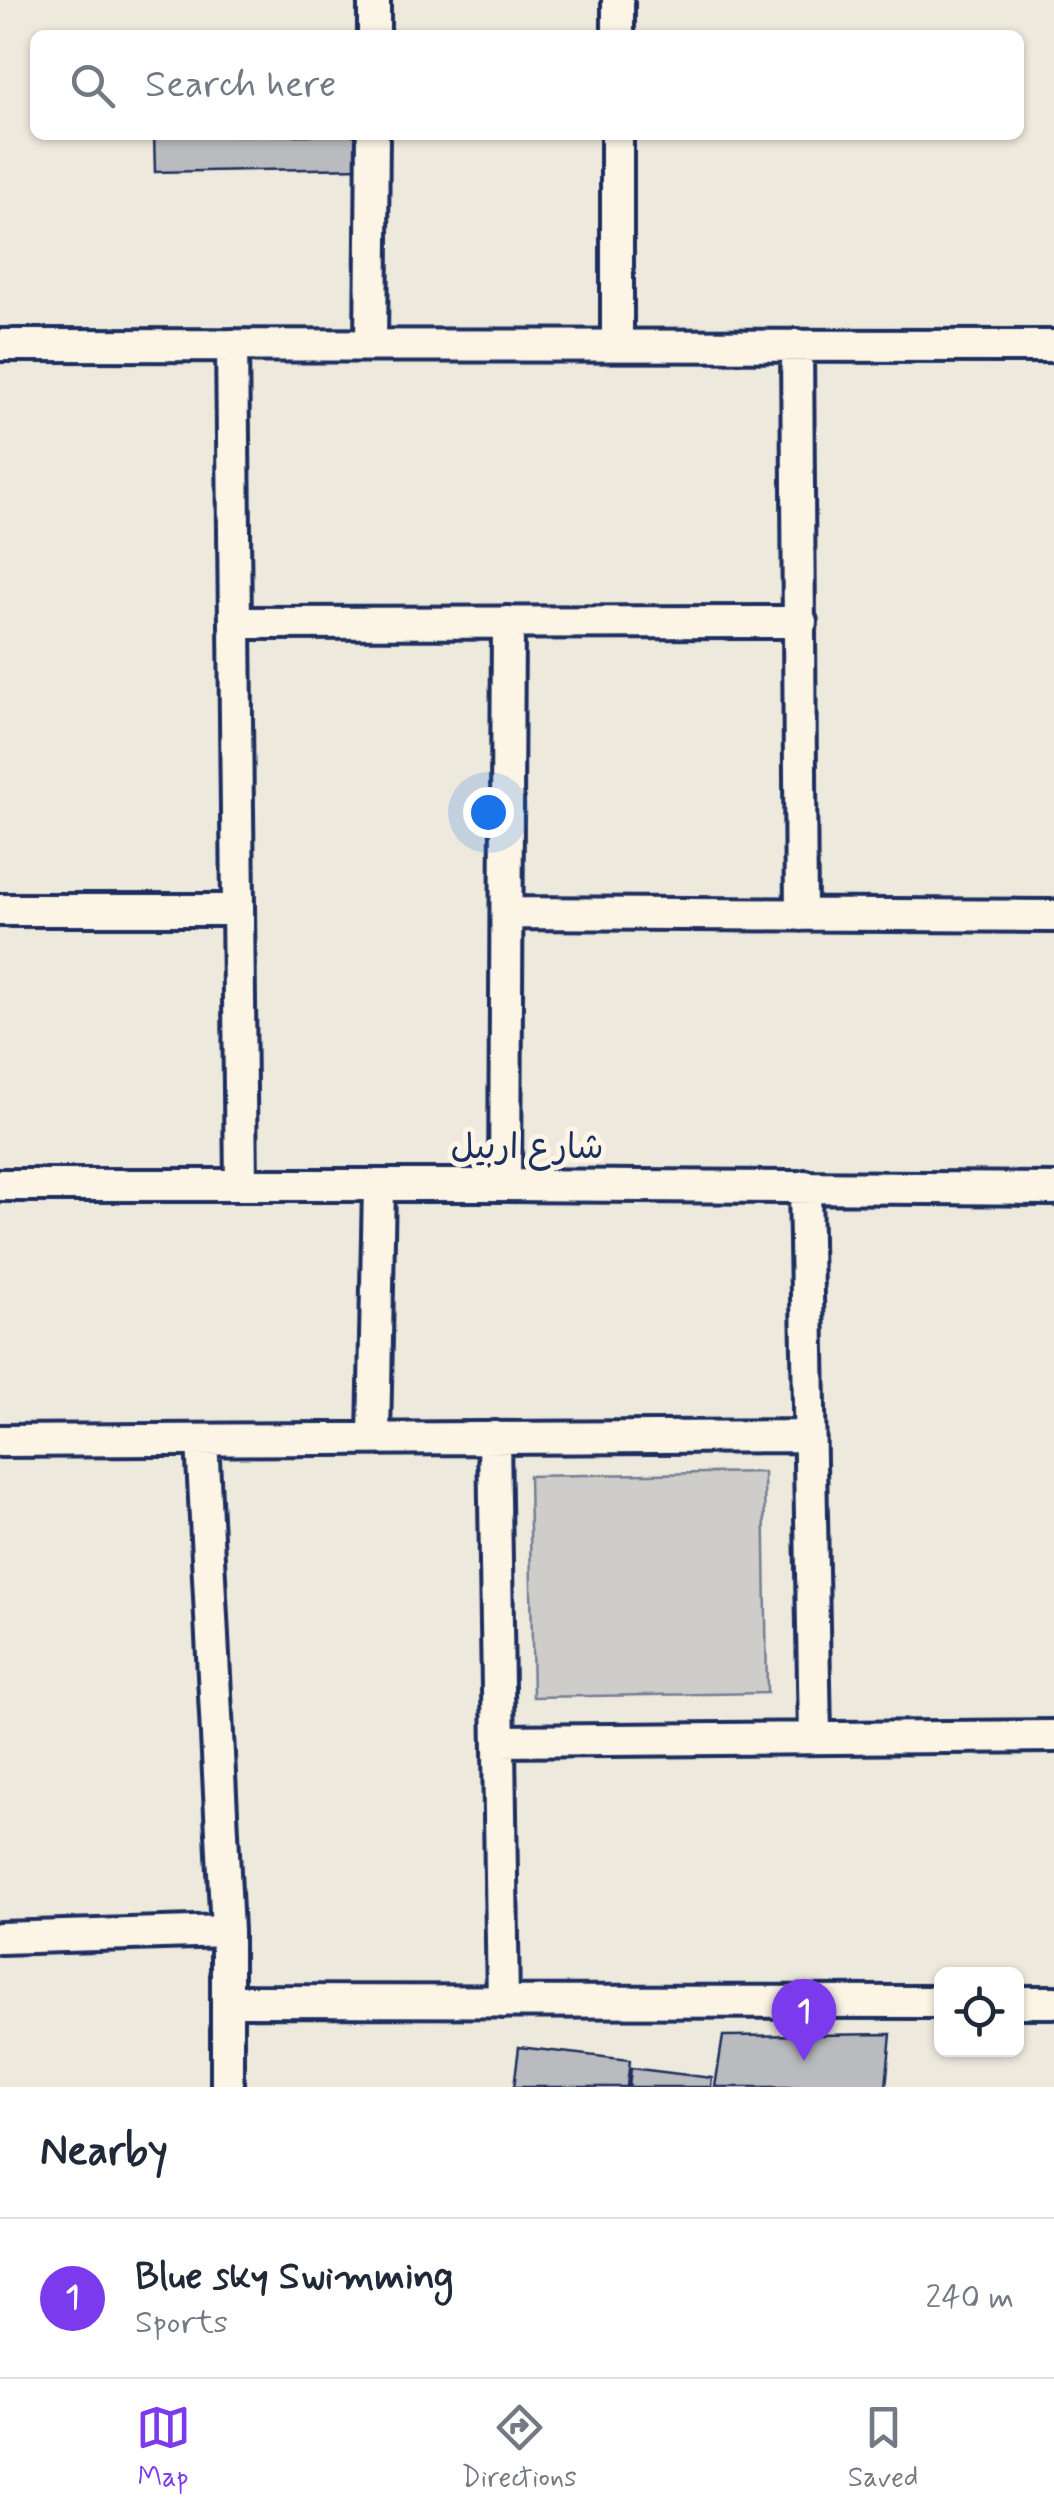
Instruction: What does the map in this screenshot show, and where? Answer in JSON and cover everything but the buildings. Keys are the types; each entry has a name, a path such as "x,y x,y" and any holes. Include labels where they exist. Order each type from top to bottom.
{"street":[{"path":"374,0 374,30"},
{"path":"618,0 618,30"},
{"path":"371,345 373,140"},
{"path":"617,140 617,345"},
{"path":"232,344 241,1184"},
{"path":"0,345 1054,346"},
{"path":"798,345 801,915"},
{"path":"505,1184 508,622"},
{"path":"237,623 801,622"},
{"path":"0,910 236,910"},
{"path":"507,913 1054,916"},
{"name":"شارع اربيل","path":"0,1186 505,1184 1054,1189"},
{"path":"374,1437 379,1186"},
{"path":"805,1186 815,1736"},
{"path":"0,1442 808,1436"},
{"path":"494,1437 503,2002"},
{"path":"202,1440 227,1930 228,2087"},
{"path":"500,1741 1054,1736"},
{"path":"0,1938 227,1930"},
{"path":"229,2000 934,2002"},
{"path":"1024,2002 1054,2002"}],"shaded area":[{"path":"764,1472 767,1693 533,1697 529,1476"}],"place":[{"name":"Blue sky Swimming","path":"804,2061"}]}
